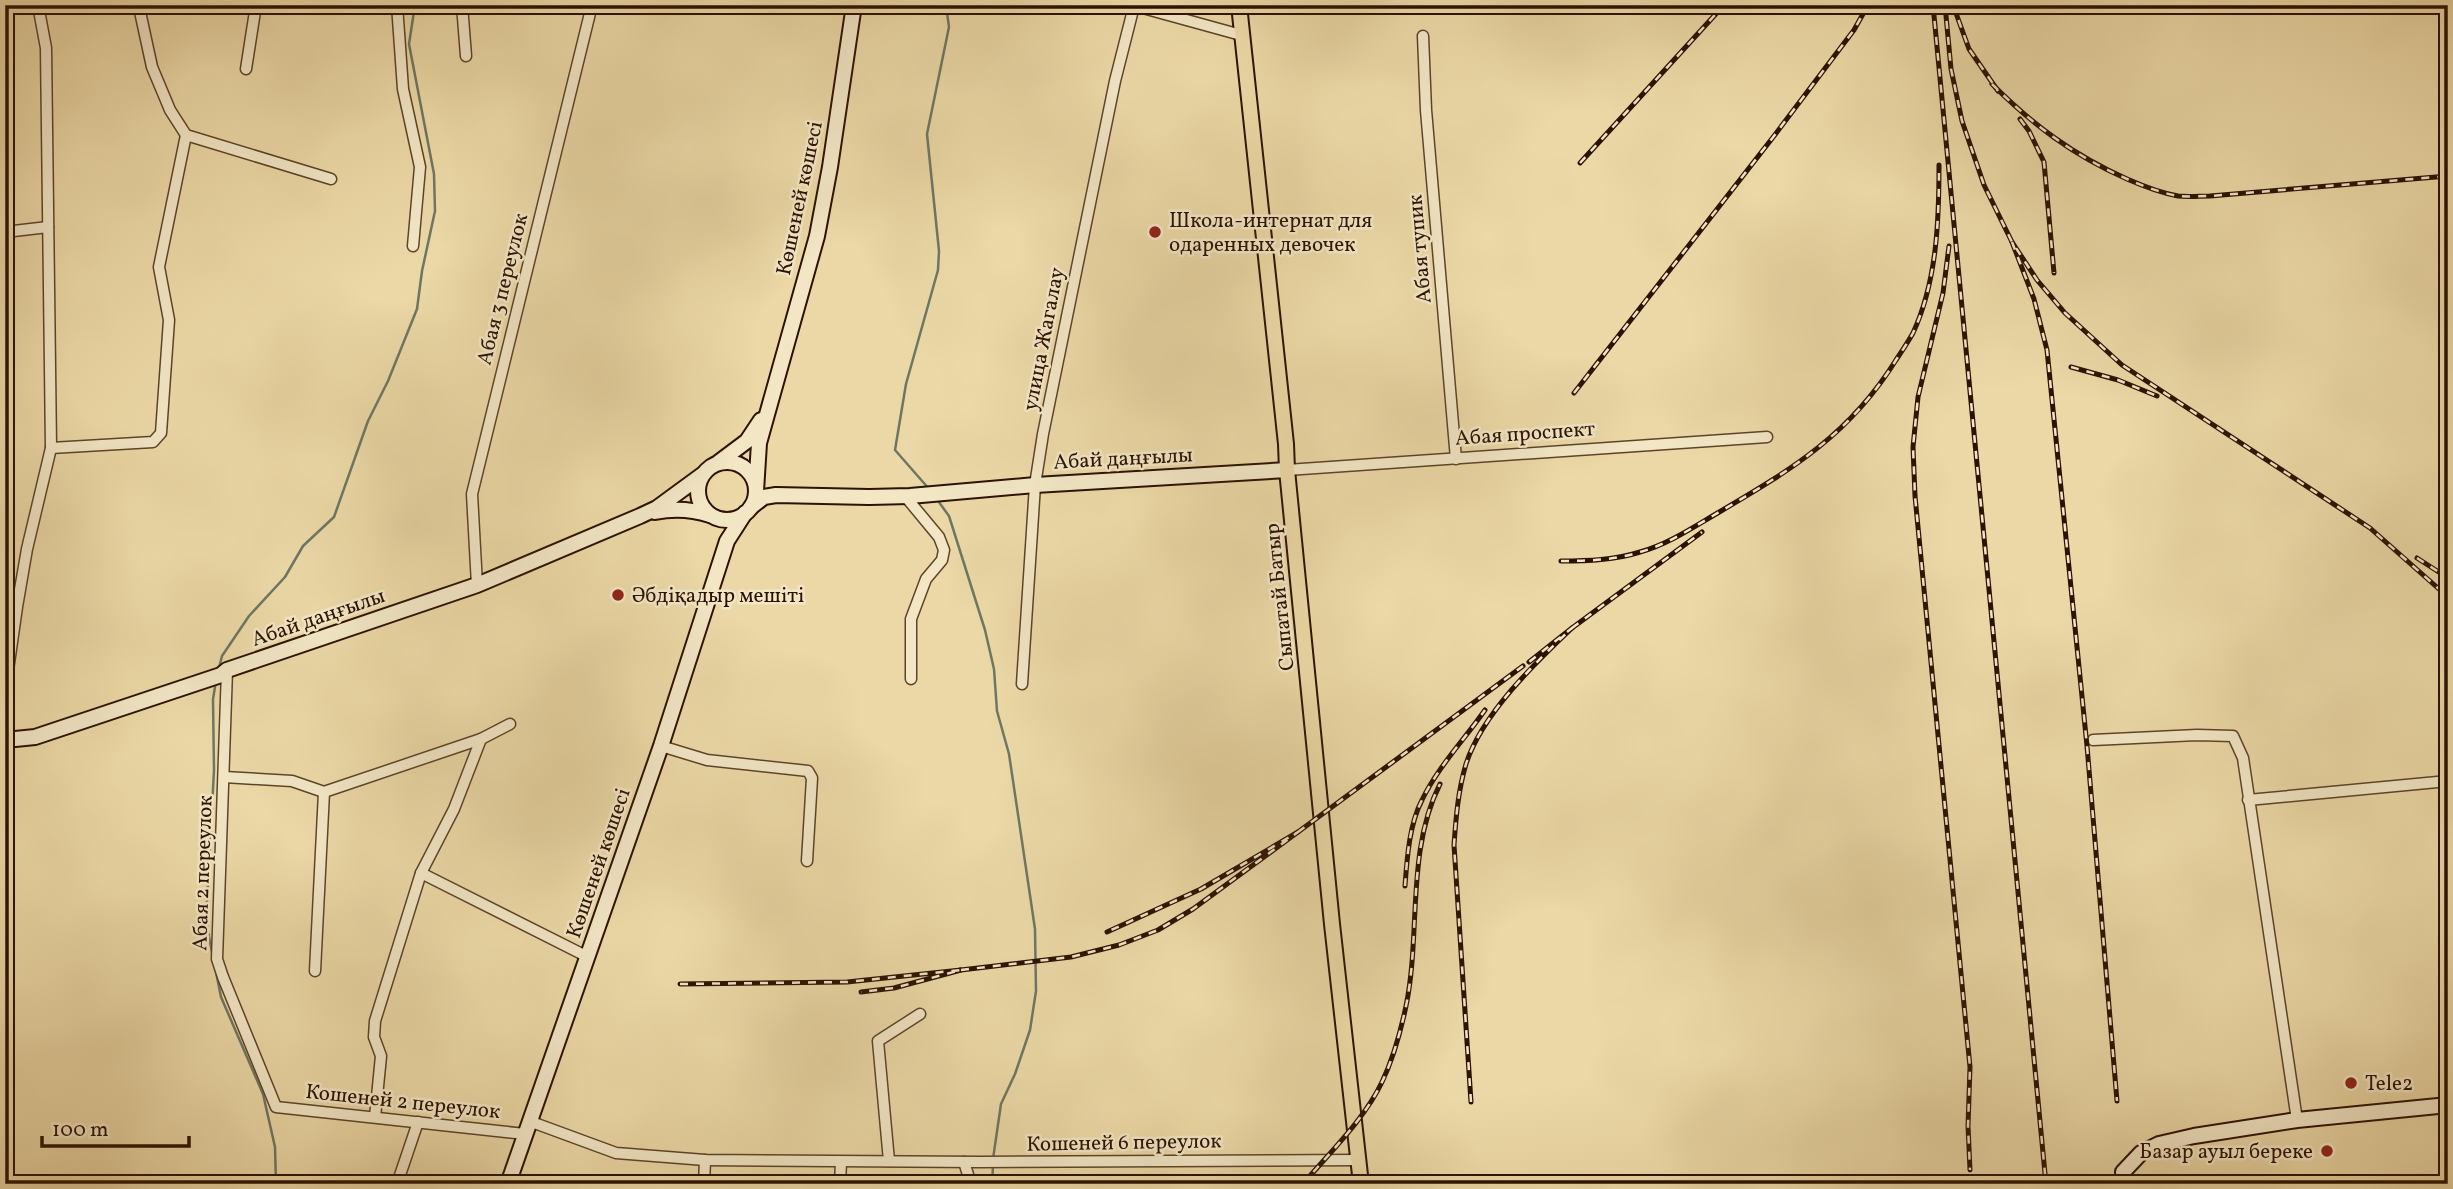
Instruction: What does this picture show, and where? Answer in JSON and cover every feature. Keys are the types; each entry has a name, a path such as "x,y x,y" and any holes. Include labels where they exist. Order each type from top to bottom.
{"main road":[{"name":"Көшеней көшесі","path":"771,396 817,236 855,5"},
{"name":"Сыпатай Батыр","path":"1239,5 1361,1184"},
{"path":"640,516 657,508 747,441 760,422 771,396"},
{"path":"748,510 756,491 751,472 771,396"},
{"path":"716,464 726,461 736,463 776,487 805,494"},
{"name":"Абай даңғылы","path":"907,496 1035,485 1287,470"},
{"path":"702,475 699,501 712,515 723,536 723,555"},
{"path":"640,516 678,509 730,519 748,510 764,497 805,494 907,496"},
{"name":"Көшеней көшесі","path":"508,1184 661,746 731,531 748,510"},
{"name":"Абай даңғылы","path":"6,741 35,737 477,585 640,516"},
{"path":"2124,1184 2123,1172 2140,1153 2159,1144 2297,1120 2448,1105"}],"street":[{"path":"6,741 6,684 17,607 27,549 51,448 46,48 38,5"},
{"path":"246,69 256,5"},
{"path":"397,5 402,89 420,167 414,246"},
{"path":"462,5 466,56"},
{"name":"Абая 3 переулок","path":"477,585 472,494 592,5"},
{"path":"1133,6 1241,35"},
{"name":"улица Жагалау","path":"1022,684 1035,485 1043,434 1115,80 1133,6"},
{"path":"139,7 152,67 170,110 186,135 331,179"},
{"name":"Абая тупик","path":"1423,36 1426,110 1456,459"},
{"path":"51,448 153,442 161,433 169,320 159,267 186,135"},
{"path":"5,232 48,227"},
{"name":"Абая проспект","path":"1287,470 1767,437"},
{"path":"907,496 939,537 944,550 942,560 926,579 911,619 911,679"},
{"name":"Абая 2 переулок","path":"228,670 217,959 276,1107"},
{"path":"224,777 292,781 324,792 481,739 510,724"},
{"path":"2093,740 2232,736 2243,758 2297,1120"},
{"path":"375,1117 382,1056 374,1037 375,1021 421,873 454,809 481,739"},
{"path":"661,746 707,760 808,771 812,778 807,861"},
{"path":"2248,800 2448,781"},
{"path":"315,971 324,792"},
{"path":"421,873 588,957"},
{"path":"888,1161 878,1041 920,1014"},
{"name":"Кошеней 2 переулок","path":"276,1107 418,1122 527,1128"},
{"path":"397,1184 418,1122"},
{"name":"Кошеней 6 переулок","path":"527,1128 616,1153 705,1160 1359,1160"},
{"path":"704,1184 705,1160"},
{"path":"840,1184 841,1162"},
{"path":"964,1162 971,1184"}],"waterway":[{"path":"219,668 222,656 249,616 285,577 303,546 334,517 368,421 388,381 417,309 435,211 434,174 409,44 415,5"},
{"path":"930,490 895,450 906,384 938,270 939,251 927,134 949,27 946,5"},
{"path":"936,498 949,516 985,630 994,669 997,711 1009,754 1035,929 1036,991 1030,1030 1001,1104 993,1159"},
{"path":"213,957 206,921 214,770 213,699 216,681"},
{"path":"215,967 221,997 263,1094 275,1147 276,1184"},
{"path":"992,1184 993,1166"}],"railway":[{"path":"1580,163 1724,5"},
{"path":"1574,393 1774,136 1854,30 1868,5"},
{"path":"1933,5 2046,1184"},
{"path":"1945,5 1951,69 1962,121 1984,185 2012,242 2037,280 2065,313 2122,365 2370,528 2448,597"},
{"path":"1953,5 1969,49 1998,91"},
{"path":"1992,84 2038,126 2089,160 2139,184 2178,196 2210,196 2448,176"},
{"path":"2020,119 2044,162 2054,273"},
{"path":"1561,561 1621,557 1651,549 1672,539 1796,464 1840,429 1860,409 1905,346 1921,313 1935,250 1939,165"},
{"path":"2012,242 2034,299 2047,350 2087,746 2117,1101"},
{"path":"1949,246 1943,293 1918,397 1913,447 1915,496 1970,1067 1970,1170"},
{"path":"2071,367 2118,380 2157,396"},
{"path":"1572,628 1702,532"},
{"path":"2417,558 2448,578"},
{"path":"1471,1102 1454,845 1461,784 1474,745 1497,708 1526,673 1572,628 1529,662"},
{"path":"1298,832 1523,666"},
{"path":"1405,886 1411,831 1422,800 1443,765 1485,710"},
{"path":"1303,1184 1366,1109 1382,1082 1393,1054 1404,1015 1410,979 1422,837 1440,784"},
{"path":"961,970 1071,957 1119,945 1158,930 1193,909 1298,832 1201,889 1107,932"},
{"path":"680,984 847,982 961,970 894,988 861,992"}],"place":[{"name":"Школа-интернат для одаренных девочек","path":"1155,232"},
{"name":"Әбдіқадыр мешіті","path":"618,595"},
{"name":"Tele2","path":"2351,1083"},
{"name":"Базар ауыл береке","path":"2327,1151"}]}
